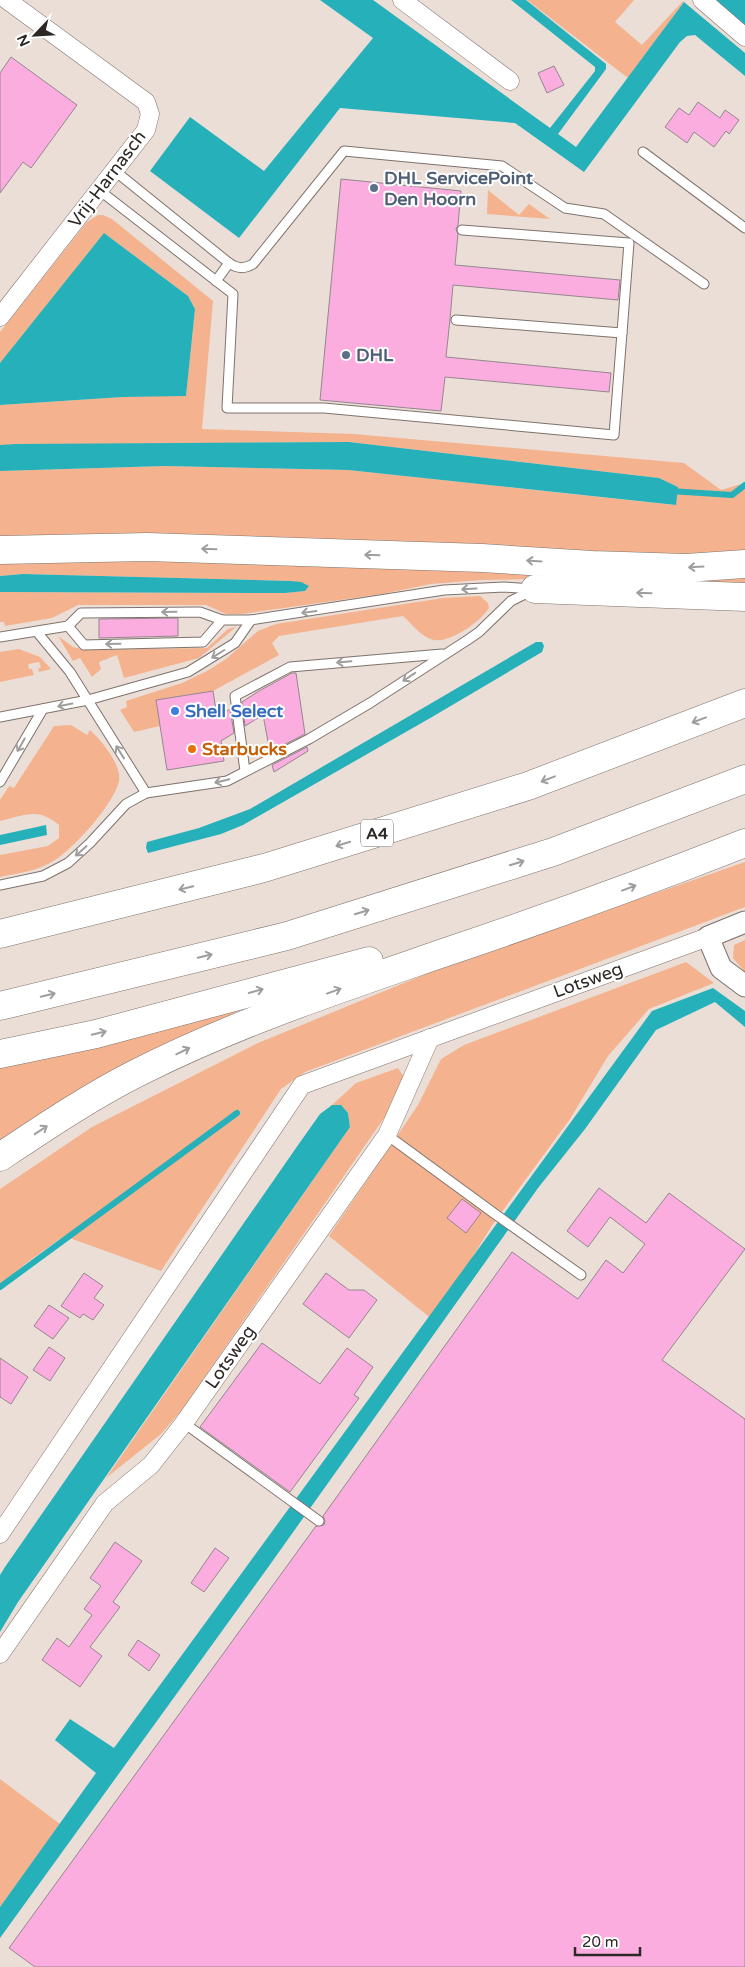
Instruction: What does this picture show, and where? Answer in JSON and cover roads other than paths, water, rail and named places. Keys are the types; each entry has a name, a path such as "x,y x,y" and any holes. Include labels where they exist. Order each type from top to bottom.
{"highway":[{"path":"0,550 148,547 482,558 592,566 686,568 745,564"},
{"path":"535,589 745,597"},
{"name":"A4","path":"0,934 264,868 528,786 745,703"},
{"path":"0,1006 287,936 553,852 745,779"},
{"path":"0,1157 47,1126 137,1073 245,1024 348,986 583,905 745,843"},
{"path":"0,1054 141,1022 583,905"}],"street":[{"name":"Vrij-Harnasch","path":"0,317 146,130 150,114 146,102 7,0"},
{"path":"402,0 510,81"},
{"path":"702,0 745,37"},
{"name":"Lotsweg","path":"0,1534 302,1085 745,922"},
{"path":"708,936 721,968 745,986"},
{"name":"Lotsweg","path":"0,1654 105,1503 151,1465 184,1423 387,1134 430,1038"}],"lane":[{"path":"115,170 229,263 240,268 246,268 254,264 344,151 502,166 565,208 604,214 704,284"},
{"path":"643,152 745,228"},
{"path":"99,190 234,294 227,408 324,408 614,435 629,243 462,230"},
{"path":"216,281 229,263"},
{"path":"456,320 622,332"},
{"path":"0,638 68,626 81,613 200,612 222,620 251,620 444,590 504,587 535,589"},
{"path":"0,885 43,876 68,863 90,843 126,804 146,793 227,781 310,739 479,632 511,601 535,589"},
{"path":"68,626 84,645 203,642 222,620"},
{"path":"0,717 88,700 188,672 235,643 251,620"},
{"path":"37,632 70,672 146,793"},
{"path":"244,771 235,696 290,667 445,653"},
{"path":"0,782 43,709"},
{"path":"387,1134 581,1275"},
{"path":"184,1423 318,1521"}],"water":[{"path":"320,0 373,0 550,128 595,71 595,67 511,0 526,0 606,64 606,69 558,134 576,147 684,2 745,53 745,76 695,35 687,36 680,42 584,172 515,123 340,108 239,238 150,171 190,117 264,171 373,38"},
{"path":"714,0 745,0 745,27"},
{"path":"104,233 188,296 195,309 186,396 123,397 0,405 0,363"},
{"path":"349,442 659,478 678,487 676,505 348,470 165,466 0,471 0,445"},
{"path":"23,574 290,581 301,582 309,586 305,591 285,593 0,592 0,576"},
{"path":"536,642 542,642 544,646 542,652 243,825 221,834 148,853 146,848 147,842 199,828 250,809"},
{"path":"46,825 47,835 0,845 0,835"},
{"path":"713,988 745,1011 745,1027 715,1002 656,1030 585,1129 538,1188 264,1573 0,1938 0,1907 96,1773 55,1740 70,1719 114,1748 652,1011"},
{"path":"332,1105 341,1105 348,1113 350,1127 18,1602 0,1632 0,1575 5,1567 320,1114"}],"waterway":[{"path":"670,491 732,495 745,485"},
{"path":"0,1287 237,1113"}],"place":[{"name":"DHL ServicePoint Den Hoorn","path":"374,188"},
{"name":"DHL","path":"346,355"},
{"name":"Shell Select","path":"175,711"},
{"name":"Starbucks","path":"192,749"}]}
